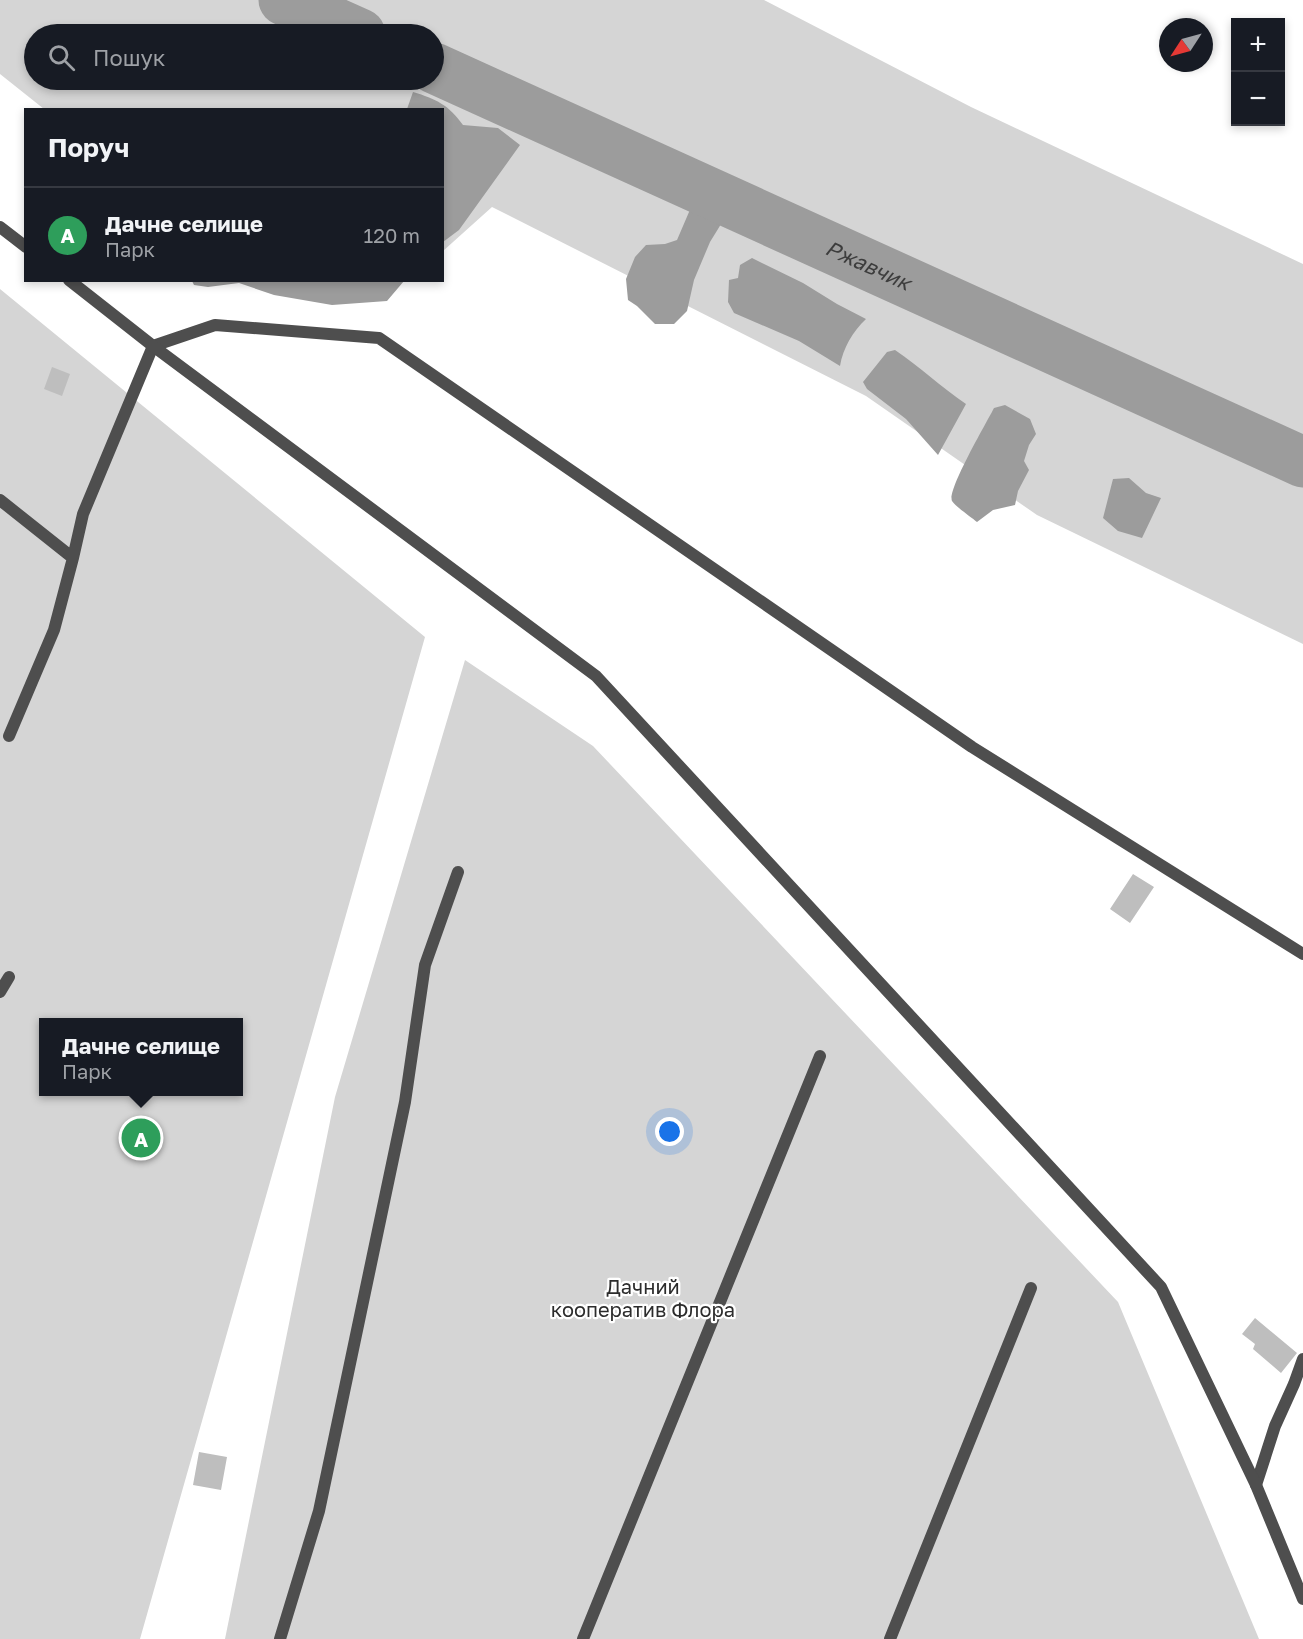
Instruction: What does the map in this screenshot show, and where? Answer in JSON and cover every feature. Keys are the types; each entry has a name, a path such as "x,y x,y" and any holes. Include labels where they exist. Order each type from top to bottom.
{"street":[{"path":"0,227 24,245"},
{"path":"72,282 153,346 596,676 1161,1287 1256,1485 1303,1599"},
{"path":"9,736 54,630 74,558 83,514 153,346 215,325 379,338 972,747 1303,954"},
{"path":"0,500 74,558"},
{"path":"280,1639 319,1511 405,1102 425,965 458,872"},
{"path":"0,992 9,977"},
{"path":"583,1639 820,1056"},
{"path":"890,1639 1030,1288"},
{"path":"1256,1485 1275,1426 1303,1359"}],"green space":[{"path":"0,0 764,0 971,107 1303,264 1303,644 1037,515 866,396 492,207 444,250 444,108 43,108 0,74"},
{"path":"0,289 425,637 140,1639 0,1639"},
{"name":"Дачний кооператив Флора","path":"465,660 593,746 1118,1302 1259,1639 225,1639 335,1097"}],"shaded area":[{"path":"413,92 429,97 453,112 463,125 498,128 520,145 459,230 444,241 444,108 407,108"},
{"path":"703,189 712,190 726,205 726,216 710,242 694,280 687,311 674,324 655,324 628,300 626,279 635,257 646,245 665,244 677,240 692,205"},
{"path":"752,258 803,283 866,319 849,340 840,366 799,341 734,313 728,302 729,280 738,278 740,265"},
{"path":"192,282 403,282 387,301 332,305 274,295 239,283 208,287 194,285"},
{"path":"895,350 966,404 938,455 906,419 867,389 863,382 887,352"},
{"path":"1005,405 1030,419 1036,434 1029,445 1024,461 1029,470 1018,491 1015,505 993,510 977,522 952,501 952,494 961,470 994,408"},
{"path":"1129,478 1146,493 1161,498 1142,538 1118,531 1103,518 1113,479"}],"building":[{"path":"52,367 70,374 62,396 44,389"},
{"path":"1133,874 1154,887 1130,923 1110,909"},
{"path":"1255,1318 1297,1353 1281,1373 1253,1349 1255,1344 1242,1334"},
{"path":"199,1452 227,1457 221,1490 193,1485"}],"waterway":[{"name":"Ржавчик","path":"284,0 338,24"},
{"name":"Ржавчик","path":"444,73 1303,462"}],"place":[{"name":"Дачне селище","path":"141,1138"}]}
